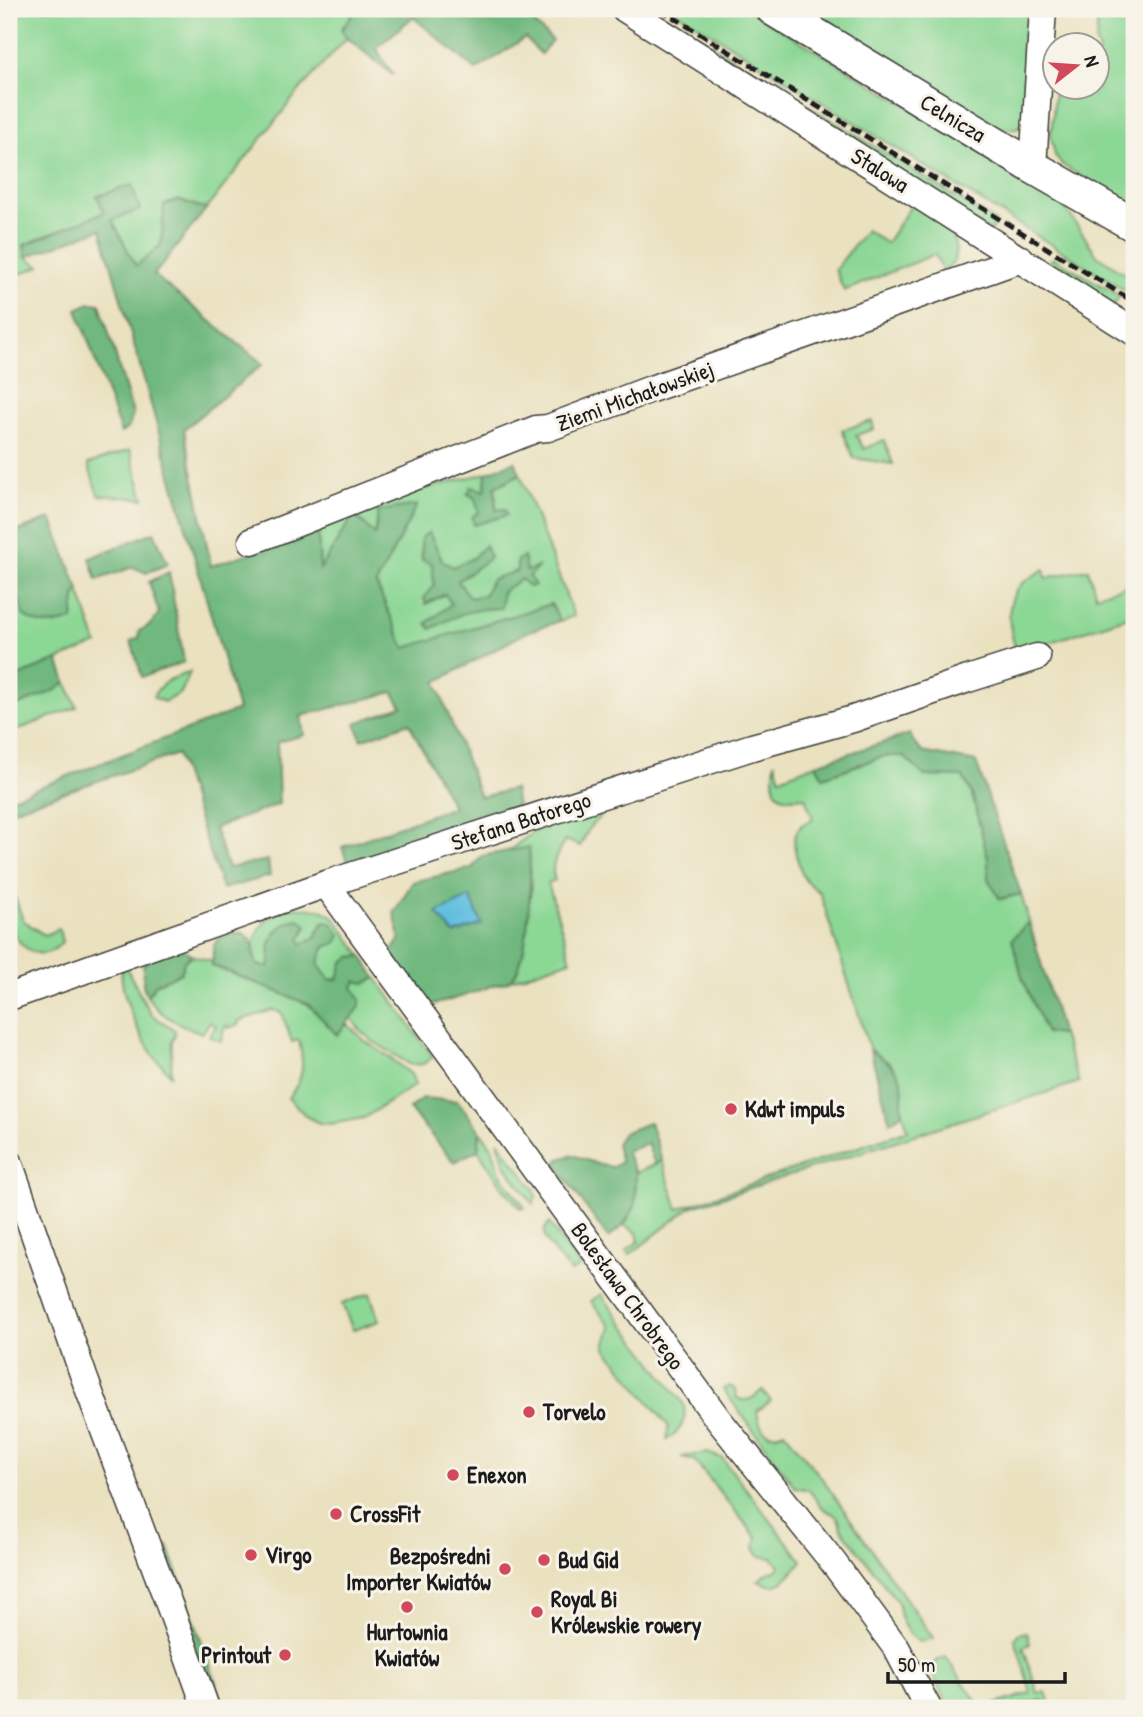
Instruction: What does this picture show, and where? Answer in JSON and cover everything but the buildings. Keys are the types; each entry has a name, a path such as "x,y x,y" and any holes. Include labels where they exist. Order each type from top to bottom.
{"street":[{"name":"Stalowa","path":"625,9 1134,332"},
{"name":"Celnicza","path":"773,9 1134,225"},
{"path":"1033,167 1044,9"},
{"name":"Ziemi Michałowskiej","path":"252,541 536,429 548,428 1021,259"},
{"name":"Stefana Batorego","path":"9,997 326,884 752,747 853,719 1037,657"},
{"name":"Bolesława Chrobrego","path":"326,884 718,1419 833,1562 889,1638 906,1664 928,1708"},
{"path":"9,1162 88,1388 206,1708"}],"green space":[{"path":"9,9 358,9 341,29 347,38 298,92 206,209 178,200 165,205 161,245 136,267 97,196 105,212 24,245 26,257 40,266 9,278"},
{"path":"357,9 542,9 534,23 552,40 541,54 525,38 476,70 413,17 376,48 393,75 347,38 341,30"},
{"path":"641,9 653,9 996,222 991,232"},
{"path":"672,9 747,9 1057,196 1097,255 1134,280 1134,296"},
{"path":"800,9 1034,9 1027,121 1014,129 999,128"},
{"path":"1098,9 1134,9 1134,209 1061,164 1055,155 1051,137 1054,102 1112,102 1112,32 1097,32"},
{"path":"132,185 140,210 112,220 136,266 161,245 164,205 178,200 206,209 154,275 263,364 184,429 211,566 318,530 320,569 354,514 375,535 378,511 417,505 376,584 405,648 551,604 560,621 527,632 436,682 480,797 514,789 517,807 348,864 342,847 453,807 409,723 361,740 356,723 402,706 393,692 301,716 304,735 277,742 279,804 214,828 228,868 268,860 270,876 222,889 177,754 9,811 9,799 238,710 101,229 26,257 24,245 104,212 97,196"},
{"path":"914,201 945,222 953,235 956,250 954,262 943,272 935,254 844,291 835,270 866,230 886,243"},
{"path":"1054,258 1120,296 1113,306 1043,265"},
{"path":"90,303 100,304 133,414 129,427 121,433 77,309"},
{"path":"872,421 874,429 856,435 864,449 884,440 893,464 854,458 842,430"},
{"path":"130,450 144,499 98,495 88,464"},
{"path":"515,461 520,474 495,487 496,510 505,509 507,515 474,525 472,517 479,512 475,498 468,494 471,487 485,491 486,473"},
{"path":"486,473 485,492 468,494 475,498 480,512 496,511 495,487 520,474 574,616 560,621 551,604 405,649 376,584 376,536 354,514 320,570 318,530 347,509"},
{"path":"51,518 79,590 75,597 73,620 48,625 36,623 24,616 15,588 9,589 9,548 11,534"},
{"path":"154,532 168,564 146,573 133,567 97,580 90,558"},
{"path":"429,532 443,562 453,567 473,558 485,545 490,558 458,581 470,598 484,595 492,579 517,571 517,560 524,557 526,571 538,567 529,577 535,585 529,587 521,579 502,592 501,608 464,613 431,629 427,623 451,604 445,594 426,604 424,598 434,586 432,564 422,560 421,538"},
{"path":"1044,569 1046,578 1088,569 1096,595 1134,583 1134,615 1017,653 1010,625 1010,606 1025,581"},
{"path":"169,572 184,662 142,677 131,641 139,638 139,631 150,625 159,613 149,582"},
{"path":"15,588 72,620 75,597 79,590 97,644 9,680 9,589"},
{"path":"58,660 66,682 56,690 9,709 9,680"},
{"path":"190,672 181,693 164,702 153,697 164,683"},
{"path":"66,682 77,707 9,733 9,709 56,690"},
{"path":"910,734 922,752 976,762 1021,894 1000,899 988,879 988,859 972,794 963,777 925,776 903,756 884,756 823,777 816,764"},
{"path":"884,756 904,756 925,776 963,777 972,794 988,859 988,879 1000,899 1021,894 1029,922 1012,939 1046,1033 1062,1035 1079,1082 691,1207 629,1255 626,1251 639,1241 637,1233 624,1225 635,1206 636,1173 662,1161 678,1209 908,1130 901,1106 902,1084 891,1064 870,1050 820,893 804,879 802,873 794,839 799,828 813,819 805,797 780,796 774,787 775,762 780,778 816,764 824,777"},
{"path":"596,810 601,816 590,827 580,846 565,840 554,864 555,880 548,883 571,960 510,980 519,966 531,891 529,848 507,852 535,831"},
{"path":"529,847 526,938 517,971 507,982 426,1005 391,952 400,939 394,912 413,882 472,868 482,856"},
{"path":"9,881 23,920 44,935 59,929 62,942 54,949 46,953 30,951 17,939 8,916"},
{"path":"289,907 320,909 333,916 362,956 351,957 338,979 330,980 318,964 324,947 336,943 323,923 315,937 303,945 300,940 272,959 269,967 257,965 254,946 260,929 272,916"},
{"path":"299,919 307,926 300,940 303,944 315,937 323,923 331,922 340,935 336,943 324,947 318,964 330,980 338,979 343,962 351,957 362,956 376,978 366,983 356,981 353,987 360,999 360,1007 337,1035 308,1004 212,965 214,945 220,937 233,933 245,934 253,943 257,965 269,967 274,934 285,924"},
{"path":"1029,922 1062,1035 1046,1033 1022,977 1012,939"},
{"path":"176,945 193,956 185,960 181,973 157,983 147,996 143,985 143,965 156,954"},
{"path":"193,956 213,961 212,966 308,1004 337,1034 347,1024 365,1041 411,1074 415,1085 364,1118 331,1124 319,1123 307,1117 288,1098 298,1084 302,1056 299,1040 292,1042 282,1013 273,1010 238,1021 239,1024 229,1028 225,1026 221,1041 209,1036 216,1026 210,1022 202,1033 186,1027 164,1015 147,996 157,983 181,973 185,960"},
{"path":"123,961 152,1015 175,1030 171,1075 150,1050 130,1012 121,972"},
{"path":"376,978 433,1057 423,1064 411,1065 374,1042 351,1018 359,1003 352,987 356,981 366,983"},
{"path":"870,1050 894,1068 902,1084 903,1113 890,1122"},
{"path":"423,1098 458,1101 480,1131 478,1150 454,1162 409,1109"},
{"path":"650,1122 662,1161 655,1164 647,1143 626,1152 636,1173 635,1206 624,1225 608,1238 556,1165 559,1159 573,1155 613,1167 621,1162 616,1144 623,1133"},
{"path":"480,1131 492,1147 500,1173 525,1208 521,1209 503,1188 478,1150"},
{"path":"498,1141 534,1189 536,1196 533,1204 505,1165"},
{"path":"549,1223 581,1266 571,1272 547,1242 544,1230"},
{"path":"370,1293 379,1321 353,1330 342,1304"},
{"path":"601,1294 683,1403 685,1414 682,1424 667,1440 668,1426 605,1347 611,1327 591,1301"},
{"path":"729,1386 735,1389 737,1398 751,1399 762,1390 771,1401 757,1411 764,1431 772,1434 784,1431 821,1477 933,1638 920,1642 908,1631 900,1615 899,1604 841,1528 837,1517 823,1508 809,1490 795,1487 723,1389"},
{"path":"707,1453 722,1458 802,1561 781,1583 772,1586 758,1581 779,1566 772,1558 759,1556 754,1548 757,1538 694,1460 681,1457"},
{"path":"168,1546 225,1708 214,1708 161,1550"},
{"path":"1027,1632 1030,1644 1023,1647 1038,1693 1046,1692 1051,1708 1045,1708 1042,1700 1016,1708 997,1708 996,1704 1031,1693 1015,1639 1018,1634"},
{"path":"946,1657 981,1708 949,1708 930,1669 936,1661"}],"water":[{"path":"470,897 482,924 454,934 437,913"}],"railway":[{"path":"660,9 1134,302"}],"place":[{"name":"Kdwt impuls","path":"731,1109"},
{"name":"Torvelo","path":"529,1412"},
{"name":"Enexon","path":"453,1475"},
{"name":"CrossFit","path":"336,1514"},
{"name":"Virgo","path":"251,1555"},
{"name":"Bud Gid","path":"544,1560"},
{"name":"Bezpośredni Importer Kwiatów","path":"505,1569"},
{"name":"Hurtownia Kwiatów","path":"407,1607"},
{"name":"Royal Bi Królewskie rowery","path":"537,1612"},
{"name":"Printout","path":"285,1655"}]}
